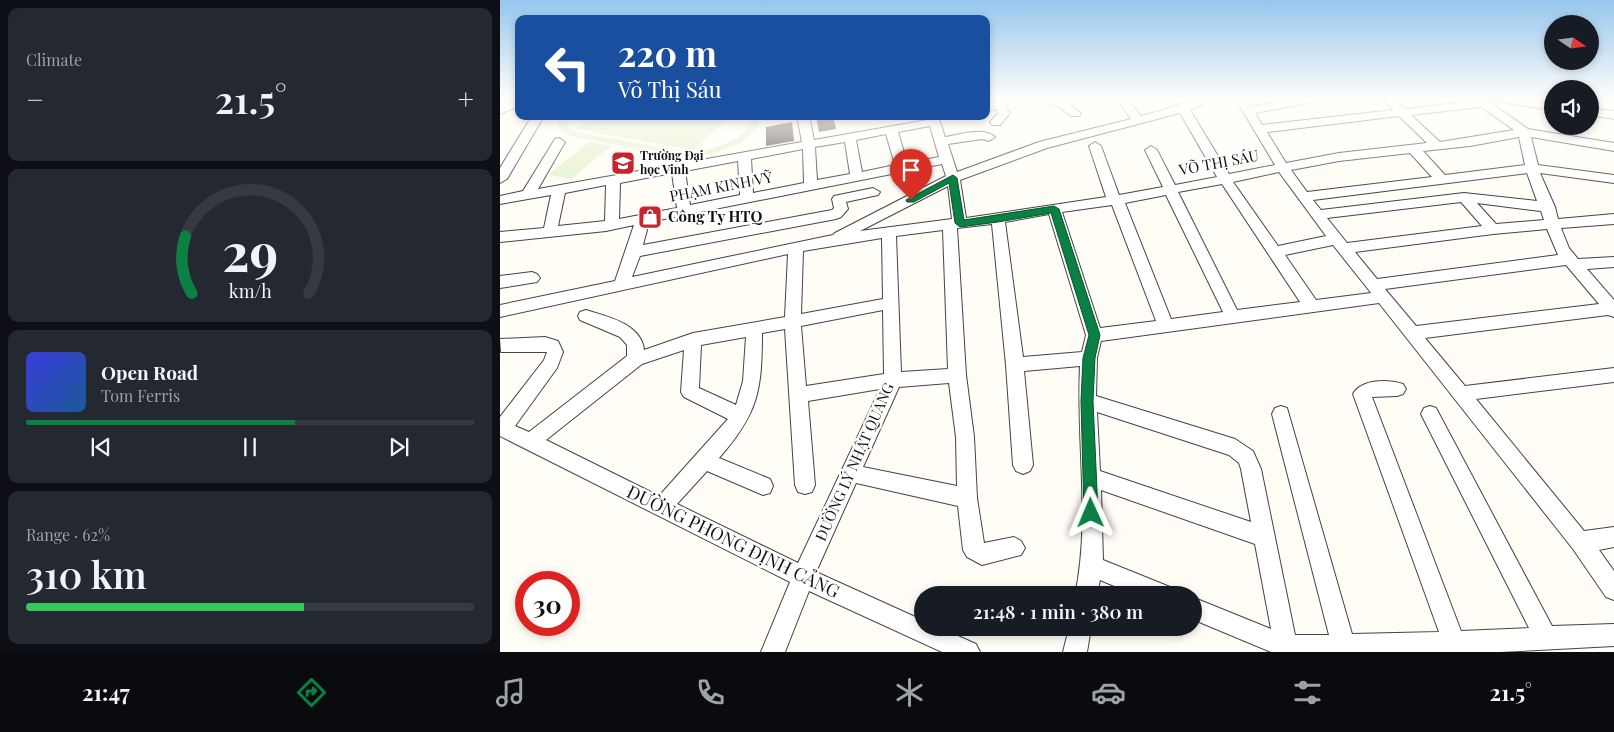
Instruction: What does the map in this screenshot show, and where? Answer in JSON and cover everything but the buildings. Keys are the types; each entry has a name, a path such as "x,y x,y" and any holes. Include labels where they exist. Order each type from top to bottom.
{"street":[{"path":"500,179 531,128"},
{"path":"806,128 809,144 811,186"},
{"path":"500,200 896,128"},
{"path":"936,128 953,178 957,375 965,437 967,498 974,550 982,554 1014,548"},
{"path":"827,241 953,178 1044,145 1106,128"},
{"path":"1195,128 1225,179 1312,307"},
{"path":"1265,128 1260,129 1282,168 1317,215 1459,394 1580,542 1614,589"},
{"path":"1418,128 1437,146"},
{"path":"1520,128 1524,132 1532,168 1548,206 1562,250 1613,309"},
{"path":"890,130 903,169"},
{"name":"VÕ THỊ SÁU","path":"500,311 827,241 890,234 1116,201 1169,189 1339,157 1437,146 1524,132 1614,147"},
{"path":"940,141 983,135 989,137"},
{"path":"528,195 559,142"},
{"path":"851,142 857,178"},
{"path":"1095,146 1166,326"},
{"path":"1413,148 1442,179"},
{"path":"1151,150 1233,317"},
{"path":"744,156 747,199"},
{"name":"PHẠM KINH VỸ","path":"500,237 612,225 947,159"},
{"path":"678,168 684,211"},
{"path":"1304,197 1532,168 1614,179"},
{"path":"612,225 613,180"},
{"path":"634,252 836,214 841,210 838,181"},
{"path":"550,232 559,190"},
{"path":"839,199 873,192"},
{"path":"1317,215 1464,197 1548,206"},
{"path":"1464,197 1493,229"},
{"path":"1054,209 1094,335 1089,358 1087,401 1091,478 1092,566 1088,586"},
{"path":"621,286 634,252 643,219"},
{"path":"998,219 1015,366 1023,465"},
{"path":"1275,252 1341,243 1614,219"},
{"name":"ĐƯỜNG LÝ NHẬT QUANG","path":"773,652 803,577 893,380 890,234"},
{"path":"796,249 793,322 805,485"},
{"path":"1094,335 1312,307 1377,291 1573,262 1614,262"},
{"path":"500,282 532,278"},
{"path":"530,442 636,359 693,340 891,303"},
{"path":"1411,333 1613,309"},
{"path":"586,316 626,332 635,344 636,359"},
{"path":"661,508 732,430 740,417 753,382 754,328"},
{"path":"693,340 690,392 740,417"},
{"path":"501,345 545,344 552,346 556,352 551,363 501,428"},
{"path":"1015,366 1089,358"},
{"path":"798,395 893,380 957,375"},
{"path":"1459,394 1614,375"},
{"path":"1397,389 1366,390 1362,394 1454,642"},
{"path":"1087,401 1235,448 1241,452 1249,462 1251,469 1287,650"},
{"path":"1282,414 1344,646"},
{"path":"1430,414 1546,638"},
{"name":"ĐƯỜNG PHONG ĐỊNH CẢNG","path":"501,428 803,577 968,652"},
{"path":"704,461 764,486"},
{"path":"851,473 967,498"},
{"path":"1091,478 1263,536"},
{"path":"1580,542 1614,537"},
{"path":"1092,566 1140,586"},
{"path":"1202,612 1287,650 1344,646 1406,648 1454,642 1522,646 1546,638 1614,635"},
{"path":"1075,652 1078,636"}],"green space":[{"path":"560,128 571,128 577,132 686,152 702,151 720,146 738,138 747,128 756,128 741,143 715,153 680,157 569,136"},
{"path":"576,128 716,128 693,150"},
{"path":"589,142 611,146 571,179 548,175"}],"place":[{"name":"Trường Đại học Vinh","path":"623,163"},
{"name":"Công Ty HTQ","path":"650,217"}],"route":[{"path":"911,200 953,178 960,223 998,219 1054,209 1094,335 1089,358 1087,401 1091,513"}]}
